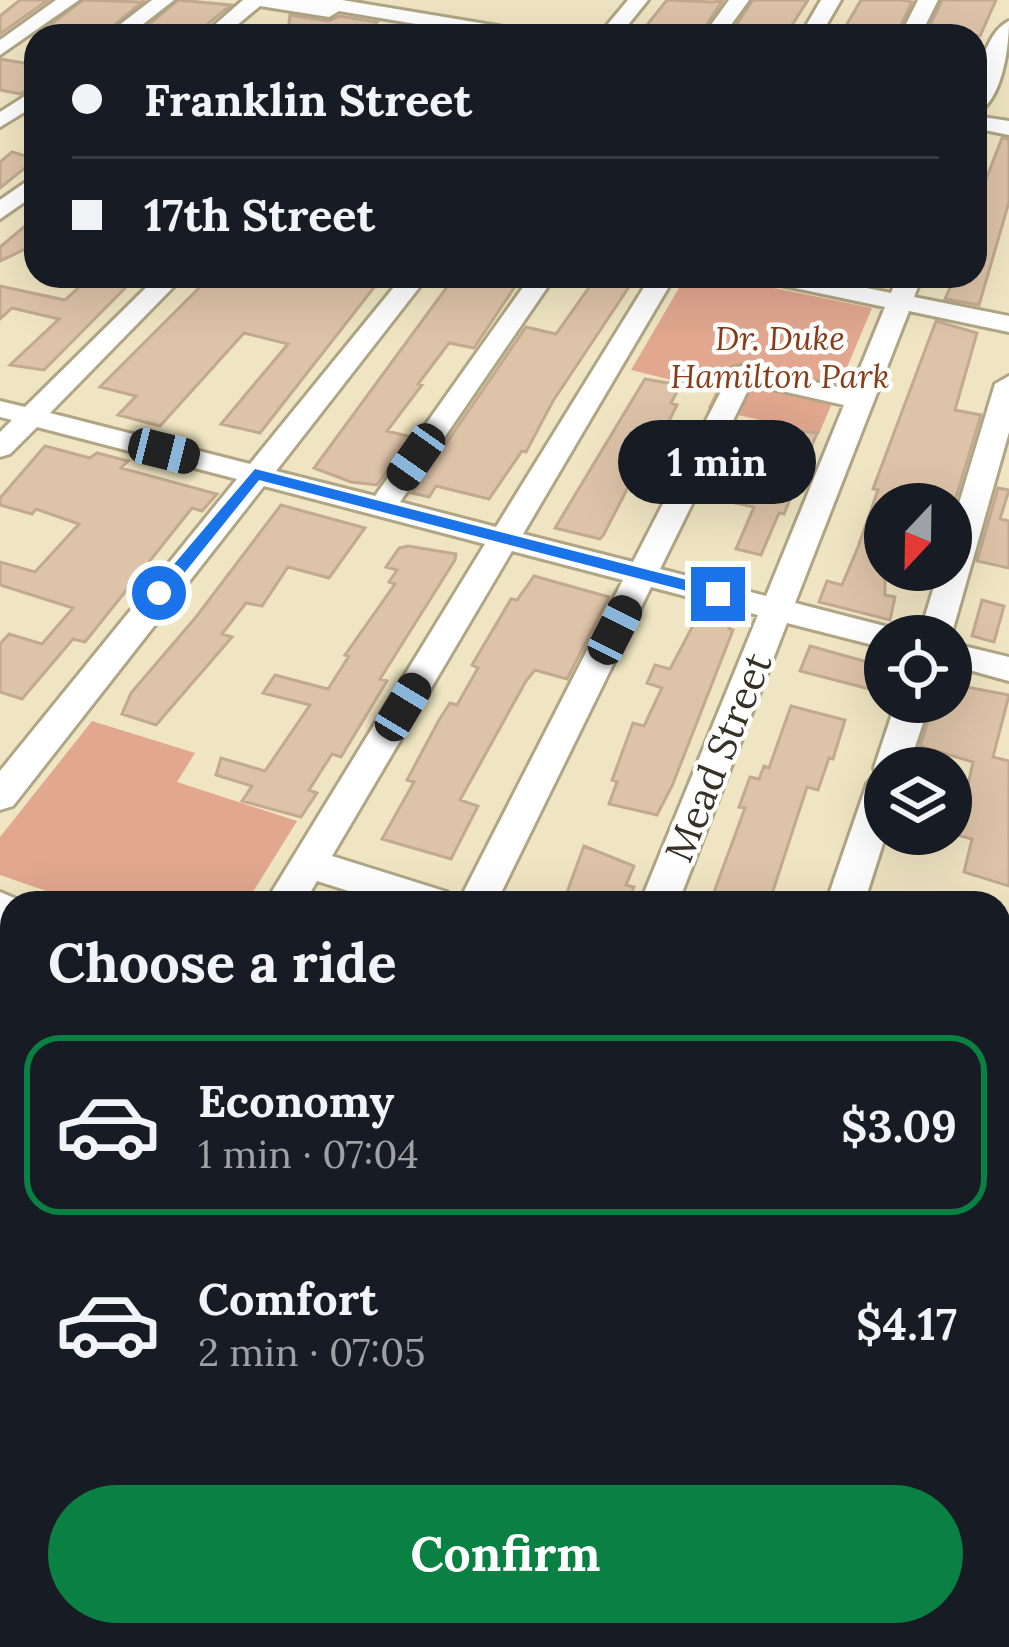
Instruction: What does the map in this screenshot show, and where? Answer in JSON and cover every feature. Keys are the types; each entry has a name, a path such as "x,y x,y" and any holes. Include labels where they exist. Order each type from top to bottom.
{"street":[{"path":"35,24 69,0"},
{"path":"132,24 164,0"},
{"path":"227,24 258,0 350,7"},
{"path":"308,0 405,24"},
{"path":"422,24 447,0"},
{"path":"618,24 638,0"},
{"path":"987,81 1009,27"},
{"path":"0,212 24,192"},
{"path":"0,448 160,288"},
{"path":"0,796 406,288"},
{"path":"382,507 535,288"},
{"path":"291,891 656,288"},
{"path":"905,289 1009,324"},
{"name":"Mead Street","path":"664,891 905,289"},
{"path":"483,891 742,374 861,401"},
{"path":"941,615 1009,384"},
{"path":"0,409 864,632"},
{"path":"972,659 1009,669"},
{"path":"848,891 864,845"},
{"path":"308,863 396,891"}],"green space":[{"name":"Dr. Duke Hamilton Park","path":"679,288 774,288 872,308 819,434 708,408 716,391 631,370"},
{"path":"92,721 195,753 177,782 297,821 253,891 46,891 0,875 0,837"}],"building":[{"path":"20,0 48,0 0,34 0,16"},
{"path":"83,0 145,0 116,24 51,24"},
{"path":"178,0 231,5 208,24 149,24"},
{"path":"667,0 723,0 707,24 648,24"},
{"path":"753,0 808,0 793,24 737,24"},
{"path":"861,0 912,2 902,24 847,24"},
{"path":"942,0 996,0 985,24 931,24"},
{"path":"290,15 377,22 375,24 289,24"},
{"path":"0,59 24,63 24,92 0,90"},
{"path":"1002,138 1009,139 1009,202 987,278 987,177"},
{"path":"12,152 24,156 24,169 0,188 0,162"},
{"path":"24,227 24,250 0,261 0,247"},
{"path":"0,286 65,300 78,288 125,288 44,370 10,365 59,319 12,308 0,319"},
{"path":"199,288 374,288 260,433 221,424 288,344 244,333 160,426 118,415 136,396 100,387"},
{"path":"446,288 514,288 474,348 449,343 418,384 422,385 387,431 411,437 377,485 351,482 314,468"},
{"path":"589,288 628,288 553,401 526,452 522,451 489,499 436,486 429,497 412,493 526,327 556,334"},
{"path":"950,288 984,288 979,305 945,299"},
{"path":"936,321 977,333 955,410 981,415 960,483 875,483"},
{"path":"645,379 674,384 671,391 677,392 671,403 677,405 664,431 655,435 604,534 600,539 555,528"},
{"path":"771,428 817,433 784,514 779,513 761,555 736,549 754,507 735,503"},
{"path":"45,446 90,458 97,453 128,461 121,468 217,494 202,511 192,508 85,642 73,639 22,699 0,692 0,644 9,634 42,644 73,608 0,585 0,562 35,572 79,524 36,509 32,514 0,505 0,498"},
{"path":"998,488 1009,490 1000,519 1009,521 1009,568 977,561"},
{"path":"281,505 365,528 329,578 288,567 262,606 246,603 222,634 232,637 156,725 122,714 131,693"},
{"path":"864,530 864,591 885,591 895,597 891,615 870,615 819,602 827,581 842,585"},
{"path":"399,548 456,554 455,560 380,679 387,681 341,757 332,754 309,790 317,793 301,817 242,801 252,786 216,775 221,758 265,771 310,705 263,693 275,675 328,689 349,656 345,655 395,584 389,582 397,570 386,567"},
{"path":"534,576 609,597 567,679 535,670 526,681 460,800 478,806 451,859 382,839 414,782 407,780 439,720 450,703 457,705 478,668 472,665 511,599 517,600"},
{"path":"982,600 1004,606 994,642 972,636"},
{"path":"698,616 731,624 733,630 672,786 657,815 609,804 617,782 612,780 633,723 644,726 662,688 647,683 655,665 670,669"},
{"path":"810,646 864,661 864,688 800,671"},
{"path":"972,688 1009,695 993,757 1009,761 1009,886 964,872 972,855 972,747 920,746 927,723 972,723"},
{"path":"791,706 845,720 818,790 807,787 773,891 714,891 745,808 739,807 750,777 759,779 764,766 769,768"},
{"path":"584,846 634,866 626,885 634,887 632,891 567,891"}],"route":[{"path":"159,593 255,474 718,594"}]}
